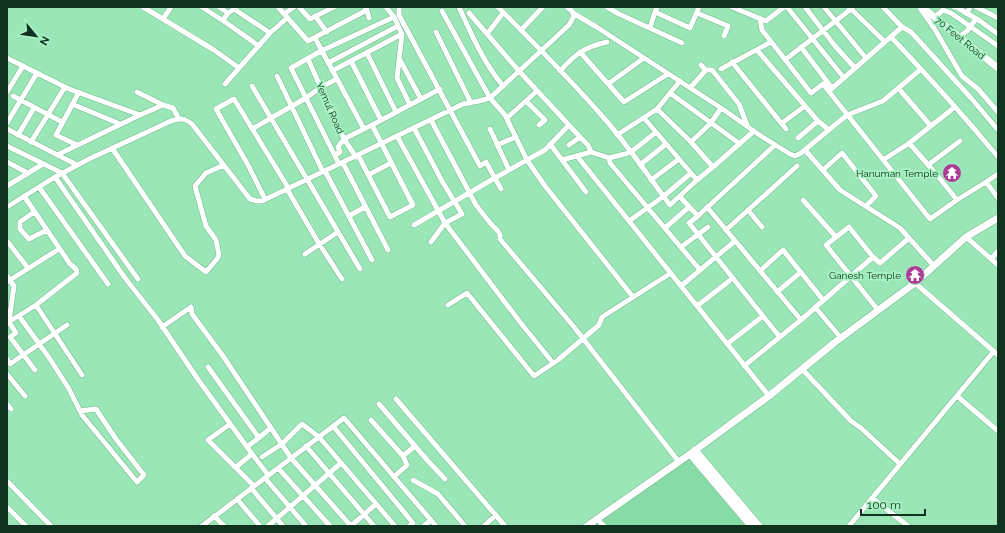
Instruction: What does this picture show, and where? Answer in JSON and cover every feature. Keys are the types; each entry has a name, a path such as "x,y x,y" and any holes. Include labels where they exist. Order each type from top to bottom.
{"main road":[{"name":"70 Feet Road","path":"921,7 998,68"},
{"path":"587,526 693,452 769,396 841,338 915,283 966,237 998,218"},
{"path":"693,452 751,526"},
{"path":"693,452 759,526"}],"street":[{"path":"143,7 214,50 239,68"},
{"path":"163,19 171,7"},
{"path":"202,7 223,20 258,46"},
{"path":"219,7 228,13"},
{"path":"278,7 308,42 366,8 369,18"},
{"path":"224,84 294,7"},
{"path":"299,7 310,19 334,7"},
{"path":"386,7 394,17 402,34 397,78 410,105"},
{"path":"400,7 399,15 480,166 486,162 501,189"},
{"path":"459,7 473,37 502,86"},
{"path":"498,7 541,50 604,118 670,205 754,131"},
{"path":"521,30 543,7"},
{"path":"567,7 573,13 680,81 775,145 795,156 805,150 848,115 883,101 922,69"},
{"path":"608,7 619,14 682,43"},
{"path":"650,28 656,9 690,28 700,7"},
{"path":"732,7 766,21 784,7"},
{"path":"787,7 844,78"},
{"path":"806,7 835,46 855,68"},
{"path":"824,7 866,58"},
{"path":"883,7 902,27 911,32 998,130"},
{"path":"921,7 962,76 978,89 998,112"},
{"path":"954,7 976,19 998,34"},
{"path":"967,14 970,7"},
{"path":"976,7 998,18"},
{"path":"223,20 228,13 235,8 270,34"},
{"path":"786,60 851,8 885,42"},
{"path":"934,17 943,10 951,13 998,46"},
{"path":"442,11 490,98 507,118 527,160 545,186 633,297"},
{"path":"469,13 537,91 588,145 591,152"},
{"path":"487,34 503,13"},
{"path":"7,207 77,165 171,121 179,119 185,119 192,124 250,199 257,201 265,199 341,164 463,104 479,102 490,98 569,25 574,16 573,13"},
{"path":"697,13 728,26 724,36"},
{"path":"315,16 327,32"},
{"path":"388,250 341,164 334,155 291,68 321,51 394,17"},
{"path":"760,19 762,30 811,93 823,84 831,90"},
{"path":"959,37 967,31 976,19"},
{"path":"328,63 398,26"},
{"path":"831,90 902,27"},
{"path":"436,32 471,103"},
{"path":"332,71 402,34"},
{"path":"891,37 922,69 998,157"},
{"path":"315,38 364,129"},
{"path":"560,71 580,52 596,44 607,42"},
{"path":"721,69 771,42"},
{"path":"801,48 848,115 930,218 998,174"},
{"path":"757,50 818,121 829,130"},
{"path":"580,52 624,102 668,74"},
{"path":"367,53 396,112"},
{"path":"7,58 65,87 140,114"},
{"name":"Yemul Road","path":"308,58 344,139 357,156 390,217 413,205 391,163"},
{"path":"608,84 644,58"},
{"path":"399,59 421,100"},
{"path":"351,61 381,120"},
{"path":"732,62 786,129"},
{"path":"700,65 706,70 712,70 739,104 747,126"},
{"path":"7,92 23,66"},
{"path":"690,88 706,70"},
{"path":"7,123 37,73"},
{"path":"277,76 324,172 372,260"},
{"path":"252,128 337,79"},
{"path":"617,135 656,109 680,81"},
{"path":"252,86 360,269"},
{"path":"31,142 65,87"},
{"path":"899,88 931,126"},
{"path":"334,155 340,152 338,147 344,139 440,89"},
{"path":"507,118 537,91"},
{"path":"77,145 56,135 79,92"},
{"path":"137,92 163,105 173,108 179,119"},
{"path":"670,93 740,144"},
{"path":"13,96 62,122"},
{"path":"265,199 248,165 216,109 234,99 320,244 342,278"},
{"path":"526,101 545,120 539,125"},
{"path":"72,104 120,124"},
{"path":"57,155 140,114 163,105"},
{"path":"782,123 805,106"},
{"path":"883,160 909,144 955,107"},
{"path":"18,135 34,108"},
{"path":"690,142 711,123 721,108"},
{"path":"656,109 713,167"},
{"path":"644,118 697,180"},
{"path":"431,120 476,205 498,231 500,239 583,338 679,462"},
{"path":"798,138 818,121"},
{"path":"368,175 391,163 372,125"},
{"path":"414,225 545,150 569,125"},
{"path":"414,128 442,181 462,214 445,224 431,242"},
{"path":"7,129 77,165"},
{"path":"490,129 509,170"},
{"path":"562,160 591,152 609,158 631,152 655,132"},
{"path":"397,136 445,224 553,363"},
{"path":"498,145 516,136"},
{"path":"569,145 580,137"},
{"path":"928,165 960,141"},
{"path":"550,144 586,192"},
{"path":"640,165 666,144"},
{"path":"909,144 957,200"},
{"path":"775,145 689,223 779,336"},
{"path":"7,146 62,173 138,279"},
{"path":"112,148 185,256 206,272 219,255 216,240 206,226 195,186 206,173 224,165"},
{"path":"805,150 840,190 900,228 934,266"},
{"path":"823,170 842,153 876,196 866,206"},
{"path":"577,156 769,396"},
{"path":"609,158 610,163 700,270"},
{"path":"652,180 679,159"},
{"path":"7,168 10,164 28,173"},
{"path":"7,186 43,164"},
{"path":"726,230 797,166"},
{"path":"629,221 664,196 691,173"},
{"path":"55,177 125,278 162,327 252,454 266,477 306,526"},
{"path":"986,182 998,198"},
{"path":"39,187 108,284"},
{"path":"8,323 36,305 77,273 76,269 70,264 59,249 24,196"},
{"path":"680,196 698,216"},
{"path":"803,200 836,237"},
{"path":"349,216 365,207"},
{"path":"665,228 689,207"},
{"path":"707,207 801,320"},
{"path":"748,210 762,227"},
{"path":"34,212 20,222 20,229 29,239 46,230"},
{"path":"681,247 708,227"},
{"path":"878,310 826,245 848,227 873,257 880,263 909,238"},
{"path":"305,254 338,232"},
{"path":"966,237 998,265"},
{"path":"7,241 28,268"},
{"path":"681,286 735,241"},
{"path":"34,370 10,337 16,333 8,323 14,286 8,279 59,249"},
{"path":"760,271 783,250 823,300"},
{"path":"991,259 998,251"},
{"path":"744,366 779,336 801,320 873,257"},
{"path":"777,292 802,272"},
{"path":"448,306 467,293 534,376 553,363 599,325 602,317 671,273"},
{"path":"697,306 733,278"},
{"path":"849,526 957,396 996,353 915,283"},
{"path":"36,305 82,375"},
{"path":"162,327 190,307 192,314 223,356 291,458 351,526 376,504"},
{"path":"815,307 841,338"},
{"path":"19,316 69,389 80,411 82,415 137,482 144,475 96,409 80,411"},
{"path":"727,344 763,316"},
{"path":"7,360 10,364 67,325"},
{"path":"208,367 259,438"},
{"path":"802,369 851,421 861,428 900,464"},
{"path":"7,374 25,396"},
{"path":"957,396 998,432"},
{"path":"396,399 505,526"},
{"path":"379,404 445,479"},
{"path":"202,526 344,418 436,526"},
{"path":"371,420 403,456 407,465 394,477"},
{"path":"230,424 208,440 236,467 283,526"},
{"path":"262,457 282,444 302,424 319,436 395,526"},
{"path":"333,426 412,524 409,526"},
{"path":"247,447 271,428"},
{"path":"306,446 374,526"},
{"path":"403,456 415,446"},
{"path":"236,467 252,454"},
{"path":"268,526 341,463"},
{"path":"278,468 330,526"},
{"path":"413,480 438,494 466,526"},
{"path":"7,481 51,526"},
{"path":"872,498 908,526"},
{"path":"237,499 260,526"},
{"path":"7,507 26,526"},
{"path":"214,516 224,526"},
{"path":"484,526 496,516"},
{"path":"598,519 604,526"},
{"path":"424,526 431,520"}],"shaded area":[{"path":"692,452 757,526 587,526"}],"place":[{"name":"Hanuman Temple","path":"952,173"},
{"name":"Ganesh Temple","path":"915,275"}]}
